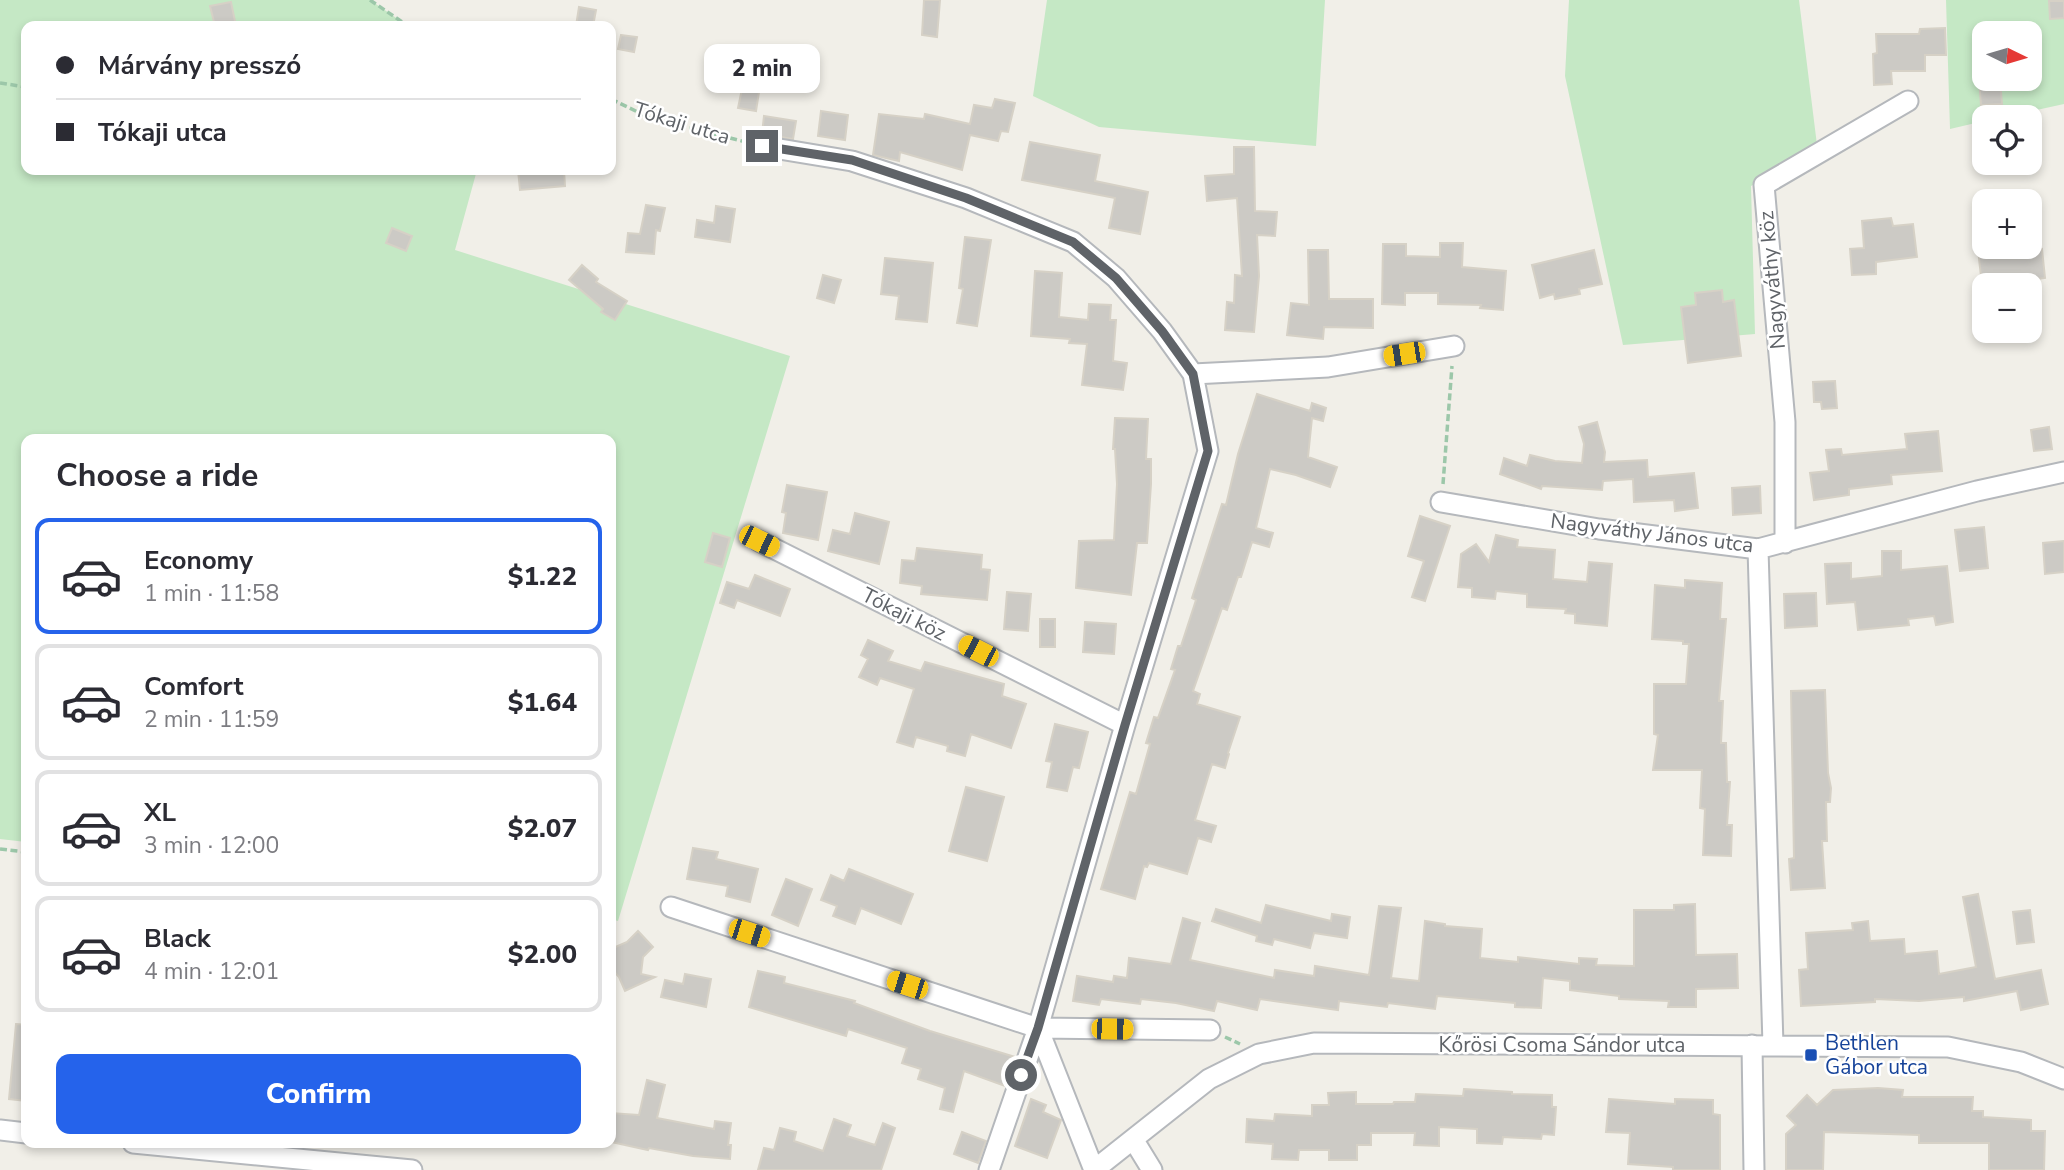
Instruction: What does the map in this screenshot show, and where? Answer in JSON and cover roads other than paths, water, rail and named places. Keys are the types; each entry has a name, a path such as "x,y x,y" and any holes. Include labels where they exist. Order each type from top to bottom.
{"street":[{"name":"Nagyváthy köz","path":"1785,543 1784,422 1764,185 1908,101"},
{"path":"762,146 852,160 966,198 1073,242 1116,278 1162,331 1193,374 1208,451 1125,725 1038,1028 989,1170"},
{"path":"1193,374 1328,367 1454,346"},
{"name":"Nagyváthy János utca","path":"1441,502 1600,529 1758,548 1978,491 2064,472"},
{"name":"Tókaji köz","path":"759,541 1125,725"},
{"path":"1758,548 1773,1045"},
{"path":"671,907 1038,1028 1210,1030"},
{"path":"1038,1028 1094,1170"},
{"name":"Kőrösi Csoma Sándor utca","path":"1094,1170 1209,1079 1259,1054 1314,1043 1948,1047 2021,1062 2064,1079"},
{"path":"1752,1045 1754,1170"},
{"path":"0,1130 21,1132"},
{"path":"1133,1139 1152,1170"},
{"path":"185,1148 412,1170"}],"place":[{"name":"Bethlen Gábor utca","path":"1811,1055"}]}
